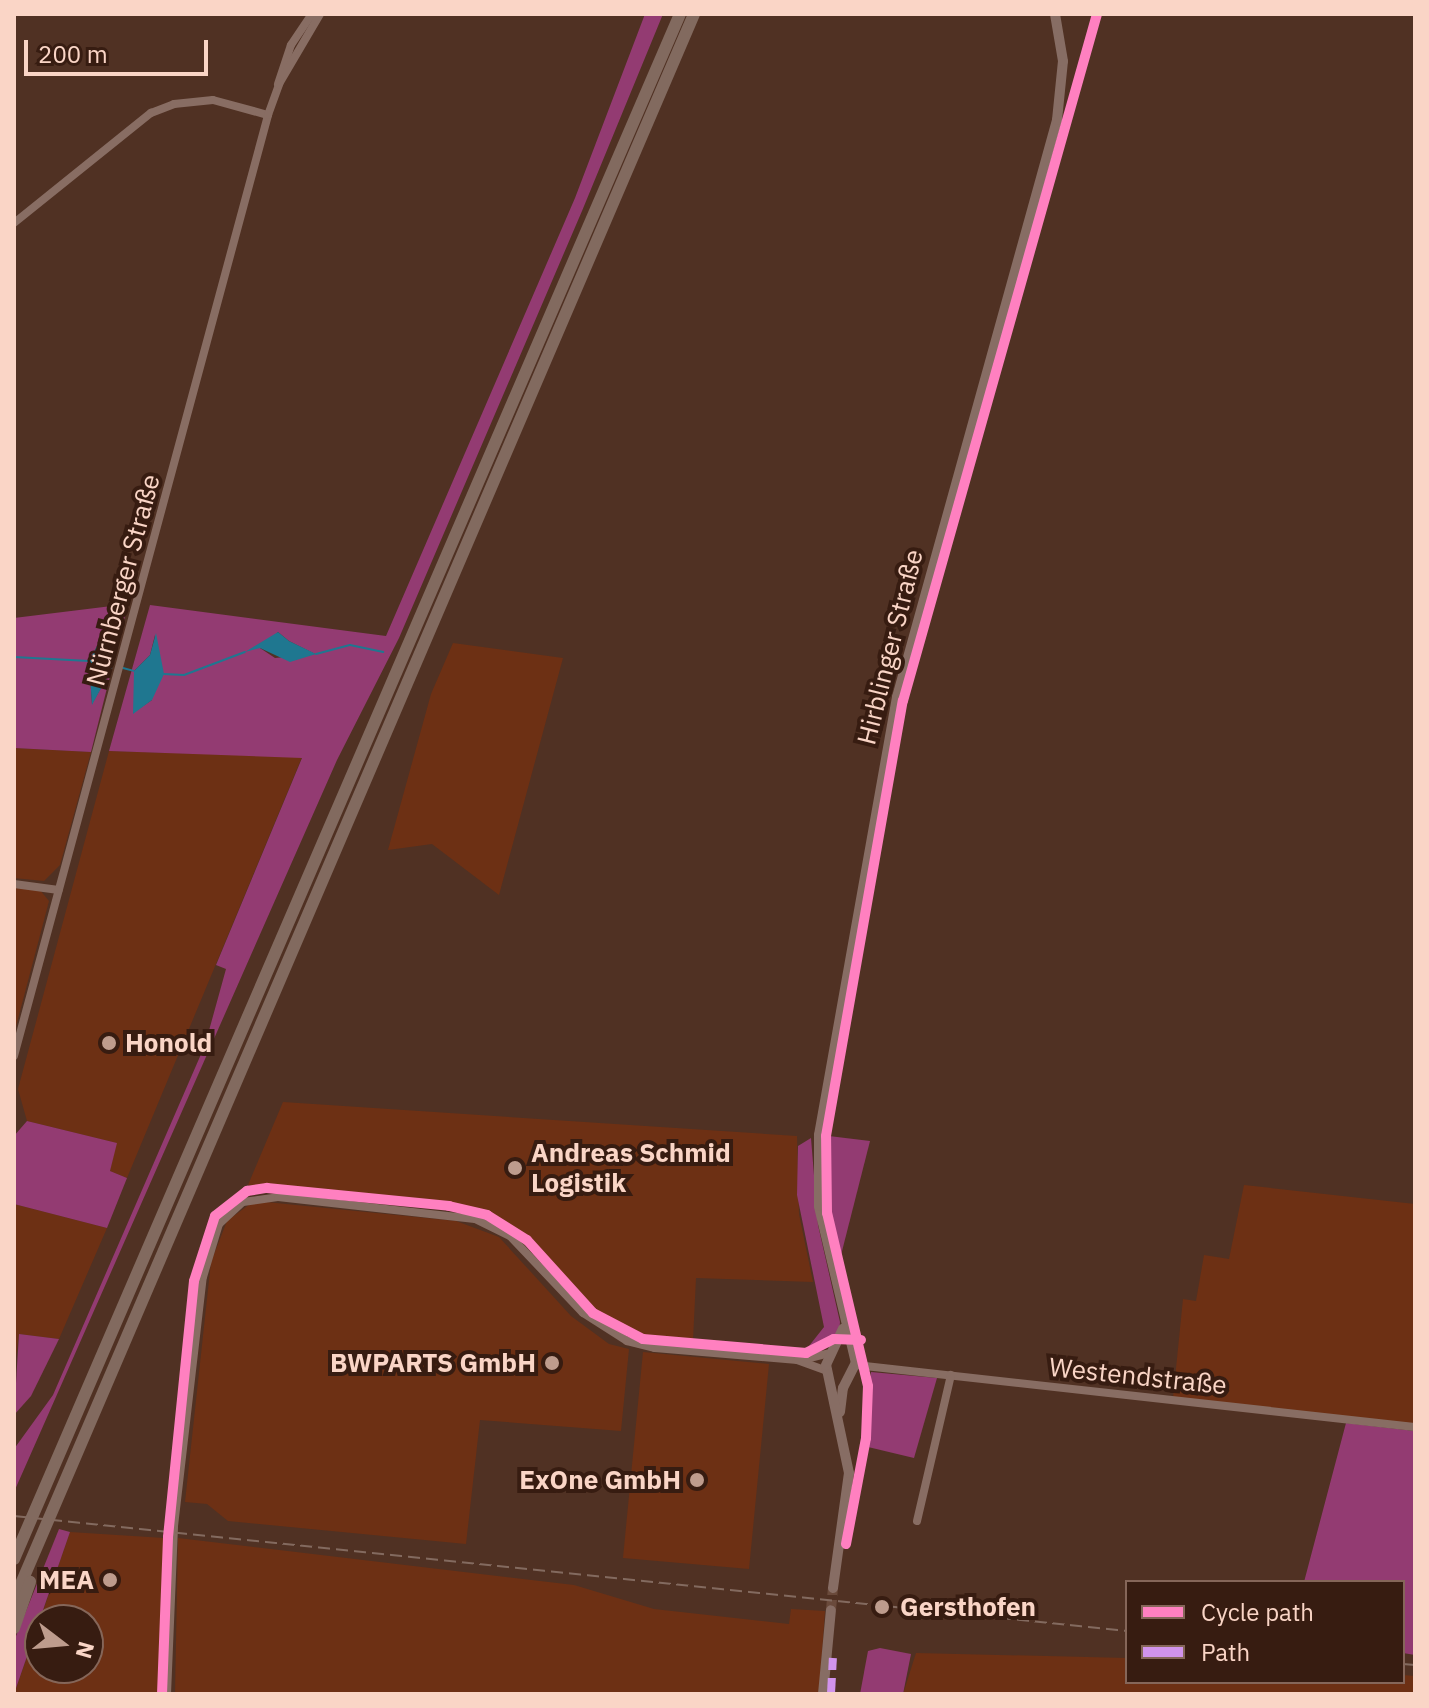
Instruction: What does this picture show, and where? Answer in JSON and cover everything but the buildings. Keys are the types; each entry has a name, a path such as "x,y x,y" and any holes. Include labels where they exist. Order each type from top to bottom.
{"highway":[{"path":"14,1559 680,14"},
{"path":"14,1600 694,14"},
{"path":"14,1628 39,1541"}],"main road":[{"name":"Hirblinger Straße","path":"840,1412 848,1377 856,1365 824,1234 817,1177 832,1050 897,697 1057,120 1063,61 1055,14"},
{"name":"Hirblinger Straße","path":"833,1588 849,1473 840,1412 830,1373 834,1351 843,1332 841,1300"},
{"path":"834,1351 851,1352"},
{"path":"830,1373 848,1377"},
{"path":"823,1694 831,1610"}],"street":[{"path":"279,84 282,64 312,14"},
{"path":"279,84 319,14"},
{"name":"Nürnberger Straße","path":"14,1056 268,115 279,84"},
{"path":"14,223 151,113 174,104 213,100 268,115"},
{"path":"14,884 59,890"},
{"path":"167,1694 174,1526 203,1277 219,1224 243,1202 278,1197 475,1219 510,1236 583,1313 627,1341 655,1348 797,1360 830,1373"},
{"path":"797,1360 834,1351"},
{"name":"Westendstraße","path":"856,1365 1415,1427"},
{"path":"917,1521 951,1375"}],"shaded area":[{"path":"645,14 663,14 399,638 337,760 14,1492 14,1449 53,1395 205,1045 226,969 216,965 302,758 109,751 150,605 386,636 575,198","holes":["278,632 289,641 315,654 275,658 260,648","155,635 152,700 134,712 134,671 150,655"]},
{"path":"128,604 113,664 113,629 104,633 89,661 92,704 112,668 91,752 14,748 14,618"},
{"path":"453,643 563,658 499,895 432,844 388,850 431,694"},
{"path":"14,748 91,752 60,865 44,881 14,878"},
{"path":"109,751 302,757 127,1178 110,1171 116,1143 27,1121 18,1089"},
{"path":"14,887 40,890 49,901 14,1034"},
{"path":"283,1102 797,1136 799,1214 813,1282 696,1278 693,1340 636,1335 593,1313 526,1237 474,1208 248,1185"},
{"path":"27,1121 117,1143 110,1171 127,1178 107,1228 14,1204 14,1136"},
{"path":"829,1136 870,1141 840,1259 828,1194"},
{"path":"811,1138 818,1225 840,1322 839,1336 805,1351 824,1327 797,1195 798,1146"},
{"path":"1244,1185 1415,1204 1415,1426 1173,1398 1183,1299 1196,1301 1204,1255 1229,1259"},
{"path":"266,1202 456,1221 499,1237 571,1316 609,1344 629,1349 621,1431 480,1420 466,1544 228,1521 207,1504 185,1502 211,1262 227,1221 250,1204"},
{"path":"14,1204 107,1228 59,1339 19,1334 14,1372"},
{"path":"19,1334 59,1339 31,1396 14,1415"},
{"path":"643,1352 769,1364 749,1569 623,1558"},
{"path":"871,1372 937,1378 914,1458 868,1447"},
{"path":"1346,1423 1415,1431 1415,1655 1405,1653 1405,1580 1305,1580"},
{"path":"59,1529 70,1532 45,1604 29,1604"},
{"path":"70,1532 164,1538 159,1694 14,1694 24,1666 24,1684 104,1684 104,1604 45,1604"},
{"path":"178,1538 574,1585 654,1609 789,1624 791,1609 825,1611 819,1694 175,1694"},
{"path":"24,1616 24,1665 14,1694 14,1641"},
{"path":"880,1648 911,1654 903,1694 860,1694 868,1651"},
{"path":"916,1653 1125,1658 1125,1684 1405,1684 1405,1675 1415,1676 1415,1694 903,1694"}],"water":[{"path":"113,629 113,666 92,705 89,661 104,633"},
{"path":"278,632 316,654 290,662 260,648 245,652"},
{"path":"156,633 164,674 152,700 133,714 134,671 150,655"}],"waterway":[{"path":"316,654 350,645 383,652"},
{"path":"164,674 184,675 245,652"},
{"path":"14,657 89,661"},
{"path":"123,668 134,671"}],"tunnel":[{"path":"831,1610 833,1588"}],"railway":[{"path":"14,1516 1125,1631"},
{"path":"1405,1664 1415,1665"}],"marked path":[{"path":"831,1694 833,1658"}],"cycle path":[{"path":"846,1544 866,1438 868,1386 827,1213 826,1136 903,701 1097,14"},
{"path":"162,1694 168,1537 194,1281 215,1216 247,1191 267,1188 449,1206 487,1215 527,1240 593,1313 643,1339 806,1353 834,1339 861,1340"}],"place":[{"name":"Honold","path":"109,1043"},
{"name":"Andreas Schmid Logistik","path":"515,1168"},
{"name":"BWPARTS GmbH","path":"552,1363"},
{"name":"ExOne GmbH","path":"697,1480"},
{"name":"MEA","path":"110,1580"},
{"name":"Gersthofen","path":"882,1607"}]}
